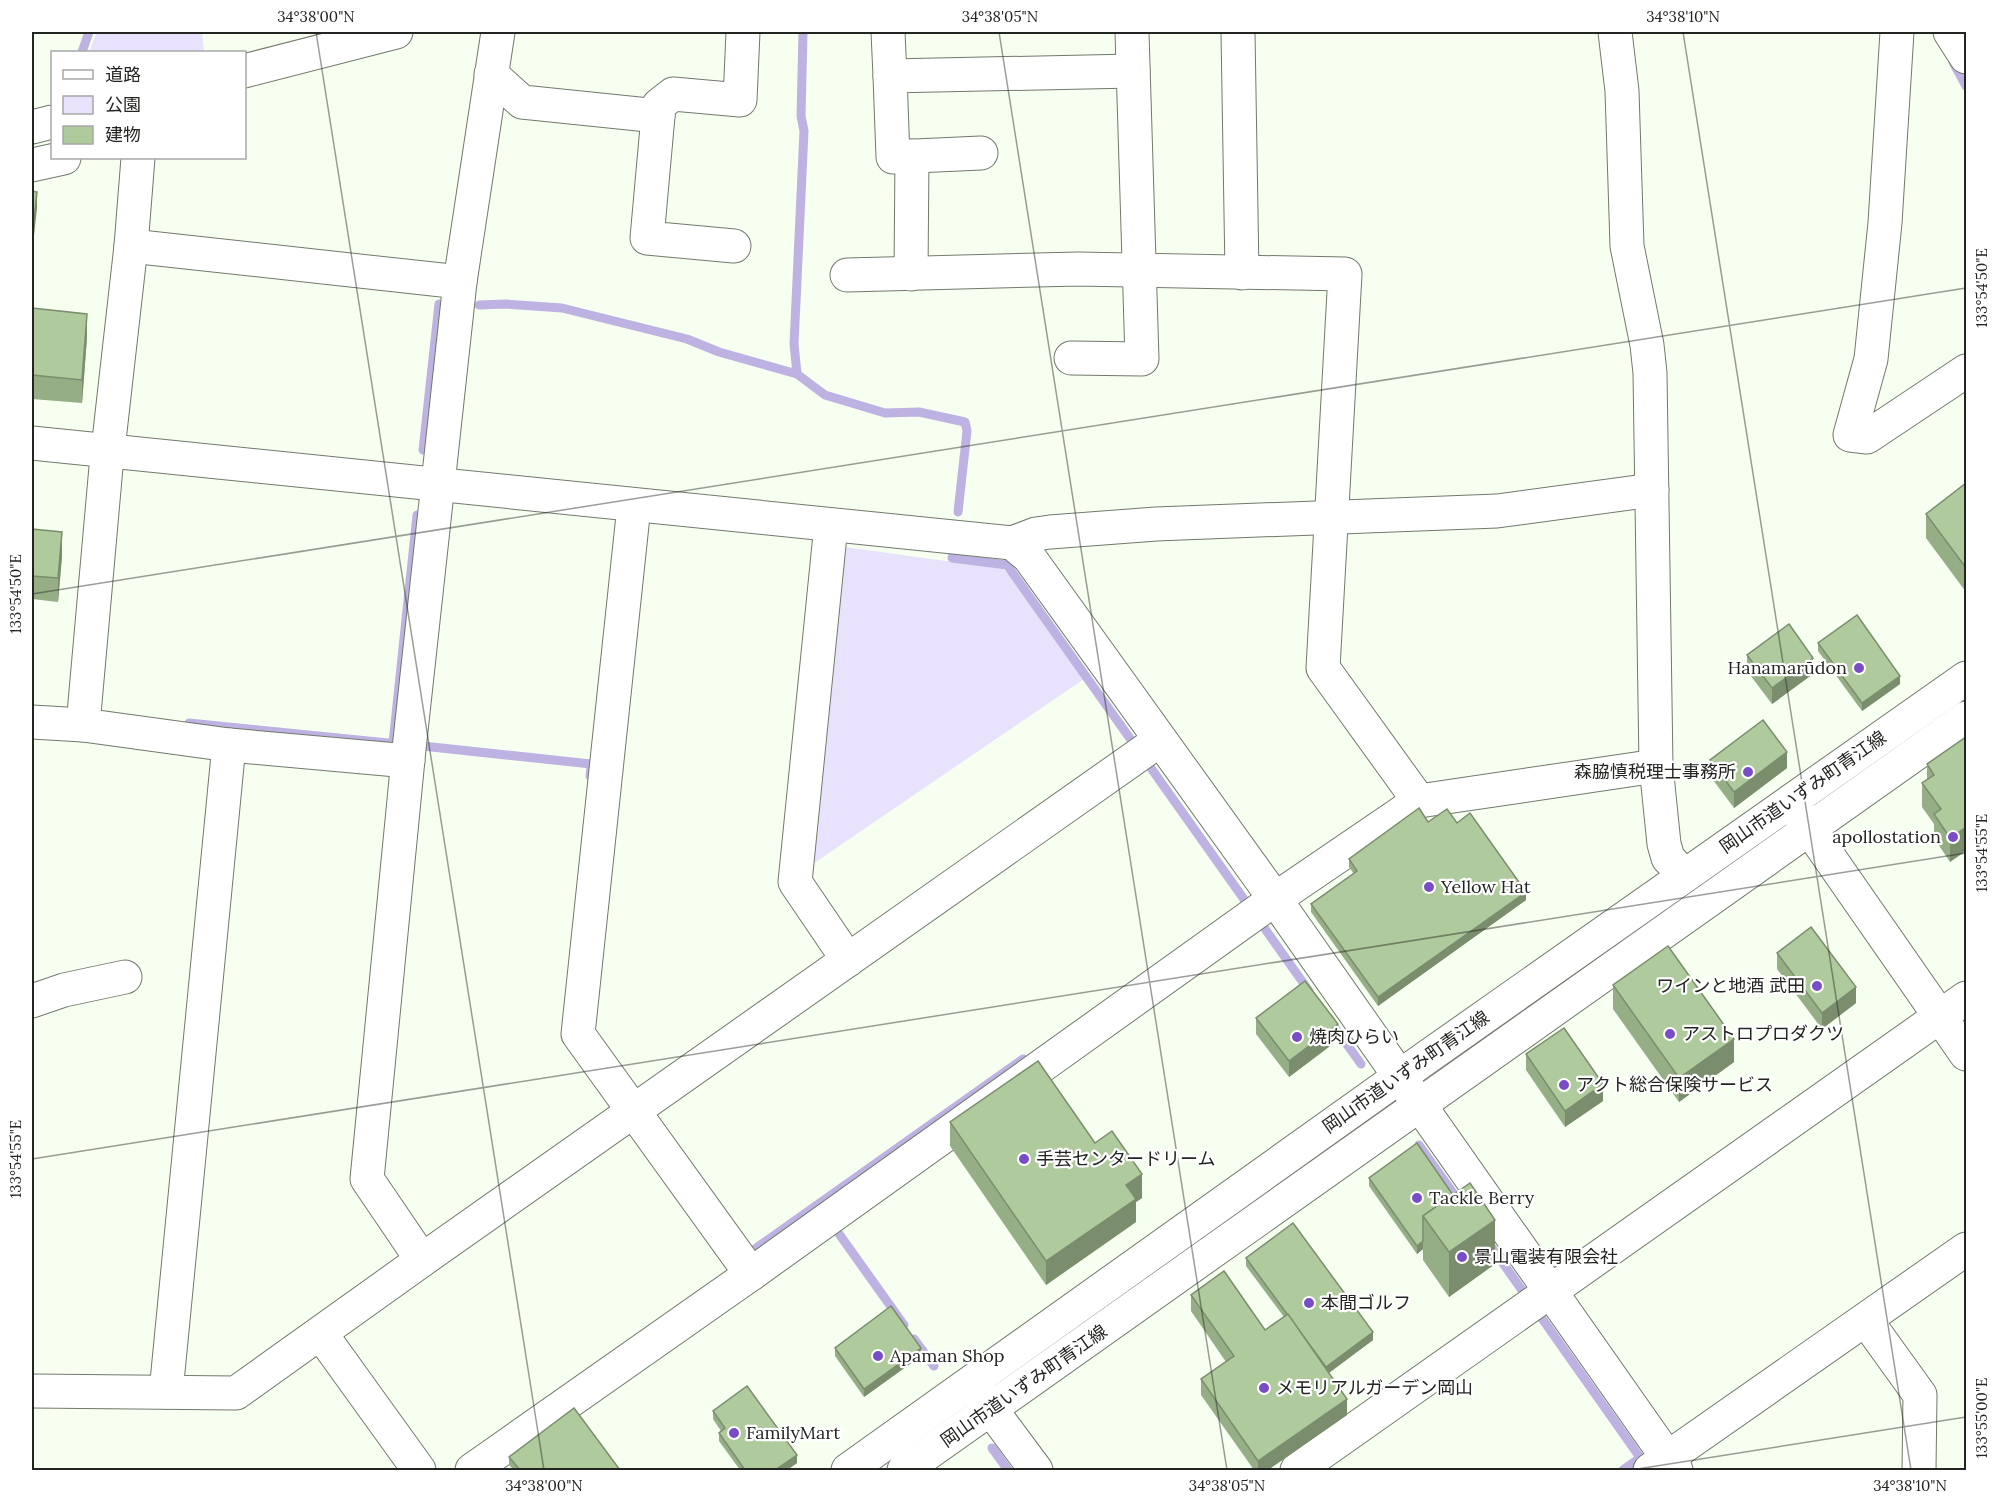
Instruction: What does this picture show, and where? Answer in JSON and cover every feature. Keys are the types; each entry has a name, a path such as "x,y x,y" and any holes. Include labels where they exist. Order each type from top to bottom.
{"street":[{"path":"246,70 396,32"},
{"path":"422,1260 367,1179 409,751 460,282 498,32"},
{"path":"734,246 647,238 659,105 673,94 740,100 743,32"},
{"path":"888,32 893,156 981,153"},
{"path":"1071,358 1142,359 1132,32"},
{"path":"1238,32 1242,273"},
{"path":"1616,32 1622,91 1627,246 1645,335 1650,373 1656,766 1664,844 1668,858 1684,875"},
{"path":"1897,32 1885,223 1871,359 1850,435 1866,437 1966,371"},
{"path":"1950,32 1966,57"},
{"path":"890,76 1133,71"},
{"path":"491,75 522,102 658,116"},
{"path":"32,127 51,122"},
{"path":"911,274 912,156"},
{"path":"32,165 59,159"},
{"path":"84,717 138,159"},
{"path":"131,246 460,282"},
{"path":"847,275 1078,269 1345,274 1323,668 1419,801"},
{"path":"32,443 1012,543 1036,534 1050,532 1156,524 1497,510 1652,490"},
{"path":"634,506 578,1034 626,1116 751,1274"},
{"path":"831,525 795,882 848,960"},
{"path":"1012,543 1029,557 1148,749 1261,909 1400,1076 1421,1106 1538,1299 1661,1467 1966,1249"},
{"name":"岡山市道いずみ町青江線","path":"904,1470 981,1396 1400,1076 1966,678"},
{"path":"32,722 84,717 229,745 409,751"},
{"name":"岡山市道いずみ町青江線","path":"849,1470 981,1396 1421,1106 1966,718"},
{"path":"166,1392 229,745"},
{"path":"32,1391 236,1393 1148,749"},
{"path":"472,1470 829,1219 1261,909 1419,801 1656,766"},
{"path":"1790,802 1966,1054"},
{"path":"32,1001 64,990 125,977"},
{"path":"1297,1470 1966,998"},
{"path":"1866,1320 1920,1395 1919,1470"},
{"path":"321,1334 419,1470"},
{"path":"981,1396 1036,1470"}],"green space":[{"path":"97,32 202,32 204,51 89,51"},
{"path":"845,547 1003,569 1084,679 804,870"}],"building":[{"path":"32,191 37,192 32,238"},
{"path":"32,308 87,314 82,380 32,375"},
{"path":"1966,483 1966,568 1926,514"},
{"path":"32,529 62,532 58,578 32,576"},
{"path":"1857,615 1900,676 1862,703 1818,643"},
{"path":"1789,624 1813,658 1772,688 1747,655"},
{"path":"1763,720 1787,752 1734,792 1710,760"},
{"path":"1966,737 1966,827 1950,838 1934,814 1941,809 1922,783 1934,775 1927,764"},
{"path":"1419,808 1428,822 1447,809 1457,823 1470,813 1526,892 1378,997 1311,904 1357,871 1349,859"},
{"path":"1811,927 1856,987 1822,1013 1777,953"},
{"path":"1668,946 1734,1039 1679,1078 1613,985"},
{"path":"1305,981 1338,1024 1289,1061 1256,1018"},
{"path":"1564,1028 1603,1084 1565,1111 1526,1054"},
{"path":"1038,1061 1095,1143 1112,1131 1142,1174 1126,1185 1136,1199 1046,1261 950,1122"},
{"path":"1417,1143 1453,1195 1423,1216 1423,1241 1417,1246 1369,1178"},
{"path":"1470,1183 1495,1220 1449,1252 1423,1216"},
{"name":"本間ゴルフ","path":"1293,1223 1373,1332 1326,1367 1246,1258"},
{"path":"1224,1271 1265,1330 1288,1314 1347,1399 1258,1461 1201,1379 1234,1356 1191,1295"},
{"path":"891,1306 921,1348 864,1389 835,1348"},
{"path":"747,1386 797,1455 775,1470 745,1470 719,1433 725,1428 713,1411"},
{"path":"574,1408 620,1470 520,1470 509,1457"}],"waterway":[{"path":"82,51 89,32"},
{"path":"797,374 794,344 804,131 801,116 803,32"},
{"path":"1953,62 1966,86"},
{"path":"423,450 439,304 443,305"},
{"path":"479,305 506,304 562,308 687,339 719,352 797,374 825,395 885,413 919,412 965,422 967,431 958,512"},
{"path":"393,743 417,515"},
{"path":"953,554 952,558 1007,565 1309,991"},
{"path":"189,723 388,743"},
{"path":"413,745 591,764 590,776"},
{"path":"1331,1022 1361,1064"},
{"path":"755,1249 1023,1059"},
{"path":"1419,1145 1461,1204"},
{"path":"832,1224 904,1325"},
{"path":"1488,1242 1646,1466"},
{"path":"914,1339 934,1366"},
{"path":"992,1448 1008,1470"},
{"path":"1623,1470 1640,1458"}],"place":[{"name":"Hanamarūdon","path":"1859,668"},
{"name":"森脇慎税理士事務所","path":"1748,772"},
{"name":"apollostation","path":"1953,837"},
{"name":"Yellow Hat","path":"1429,887"},
{"name":"ワインと地酒 武田","path":"1817,986"},
{"name":"アストロプロダクツ","path":"1670,1034"},
{"name":"焼肉ひらい","path":"1297,1037"},
{"name":"アクト総合保険サービス","path":"1564,1085"},
{"name":"手芸センタードリーム","path":"1024,1159"},
{"name":"Tackle Berry","path":"1417,1198"},
{"name":"景山電装有限会社","path":"1462,1257"},
{"name":"本間ゴルフ","path":"1309,1303"},
{"name":"Apaman Shop","path":"878,1356"},
{"name":"メモリアルガーデン岡山","path":"1264,1388"},
{"name":"FamilyMart","path":"734,1433"}]}
